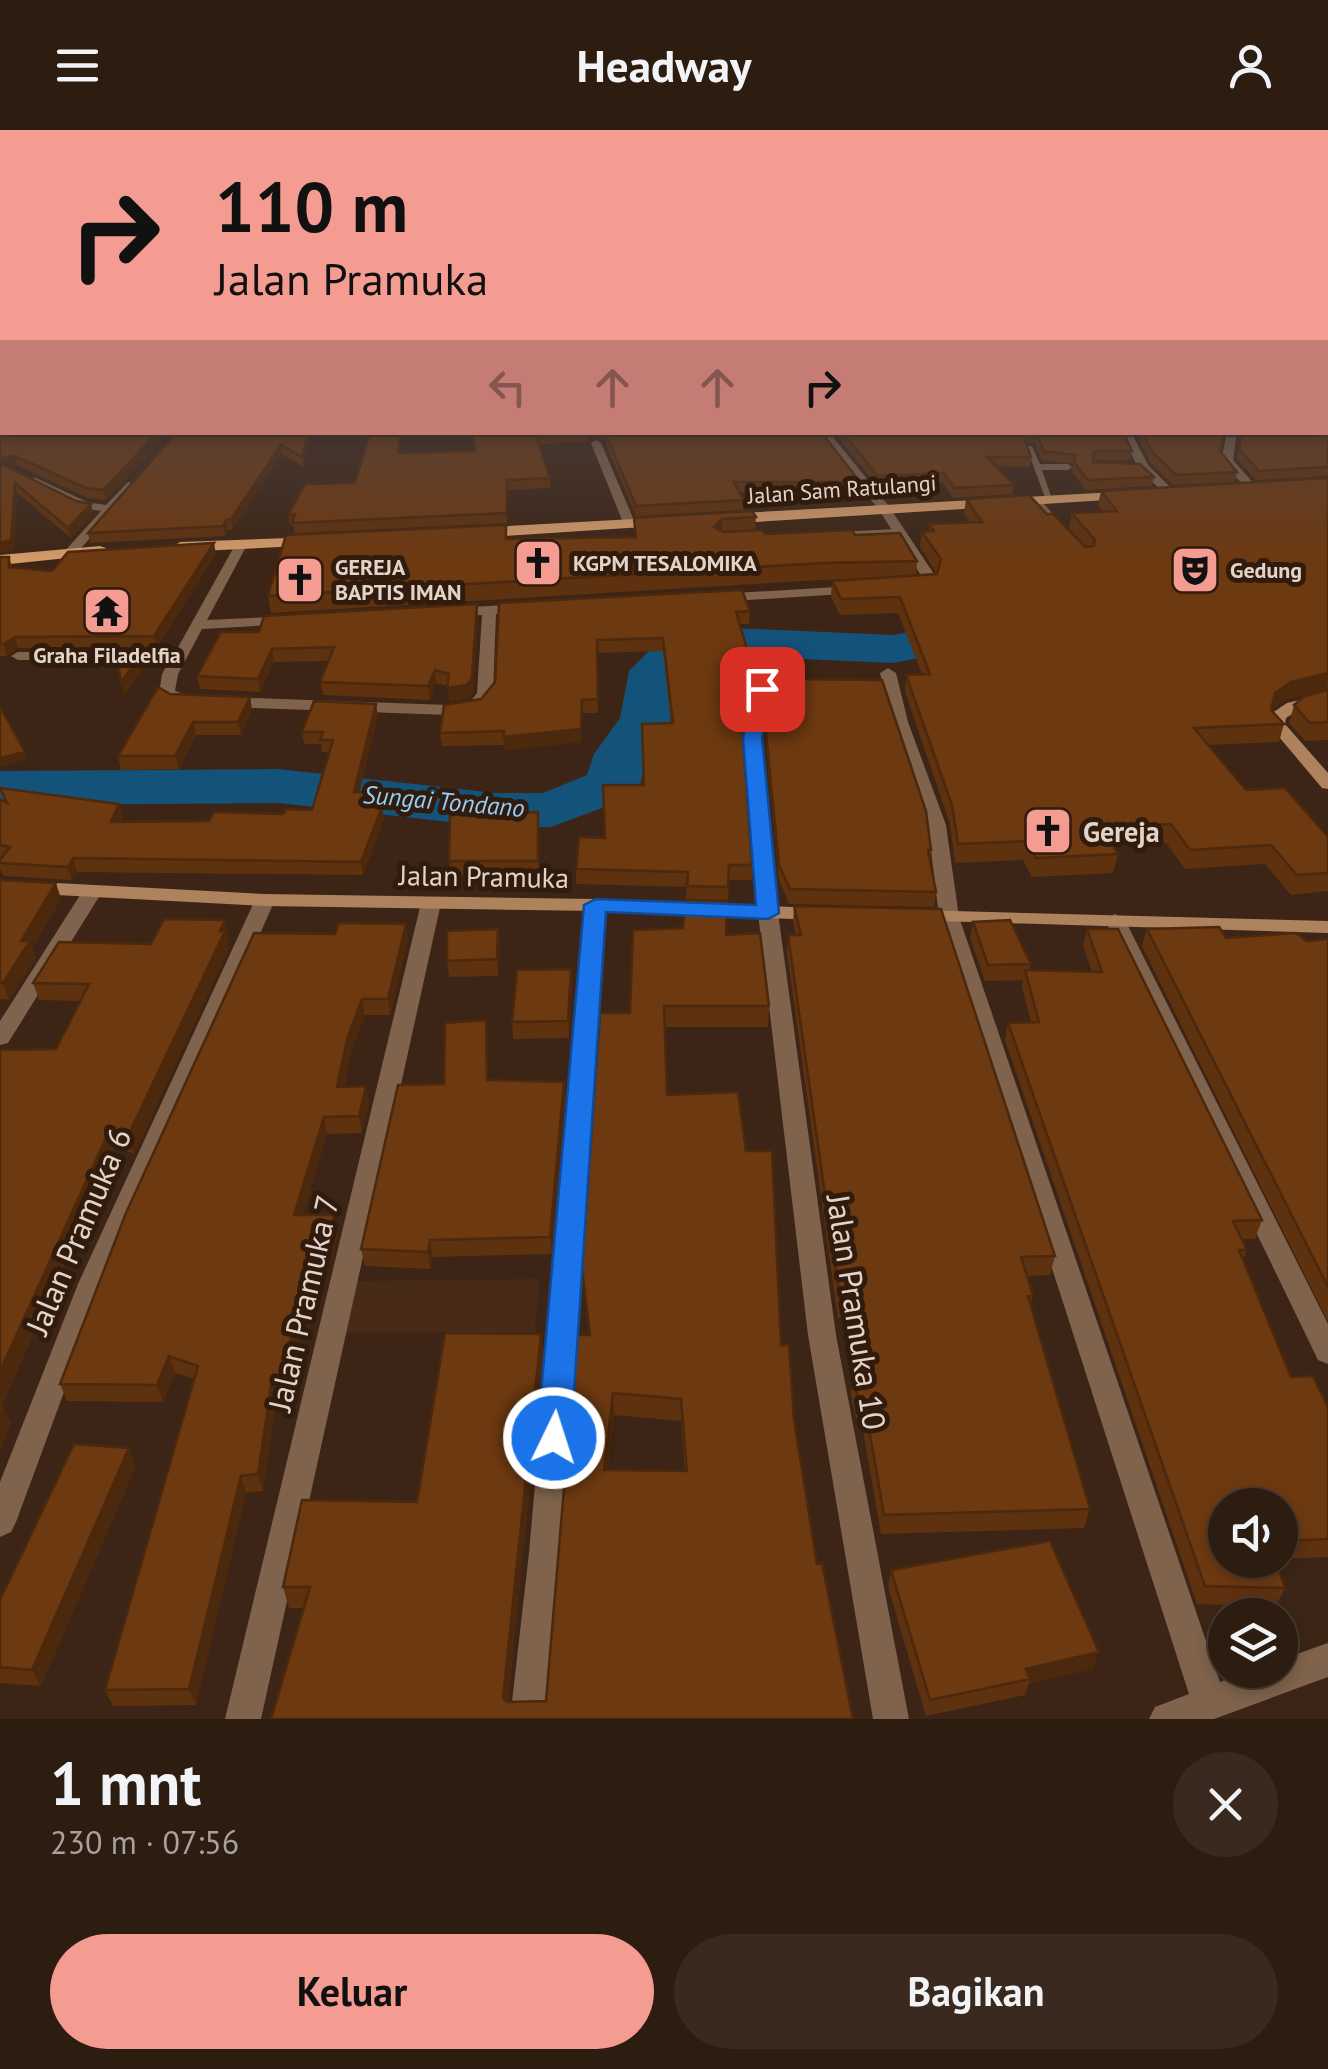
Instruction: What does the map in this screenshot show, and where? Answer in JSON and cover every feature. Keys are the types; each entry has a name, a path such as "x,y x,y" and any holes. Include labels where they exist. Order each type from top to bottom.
{"main road":[{"path":"1245,489 1272,488"},
{"name":"Jalan Sam Ratulangi","path":"708,520 1178,493"},
{"path":"453,534 689,521"},
{"path":"164,548 338,540"},
{"path":"0,560 125,549"}],"street":[{"path":"825,435 884,508 931,581 924,586 893,588"},
{"path":"1127,435 1143,466 1178,493"},
{"path":"1231,435 1227,461 1245,489"},
{"path":"596,444 630,525"},
{"path":"25,476 84,505 110,508"},
{"path":"69,552 140,476"},
{"path":"242,545 170,674 167,694 172,698 464,709 475,706 485,692 489,610"},
{"path":"708,598 874,589"},
{"path":"428,614 544,607"},
{"path":"197,625 313,619"},
{"path":"18,656 180,656"},
{"path":"888,673 900,722 937,825 949,917 1209,1702"},
{"name":"Jalan Pramuka 10","path":"762,689 753,738 768,913 822,1335 891,1719"},
{"path":"1328,698 1292,706 1278,716 1277,725 1328,784"},
{"name":"Jalan Pramuka","path":"0,886 265,900 596,905 840,914"},
{"path":"0,1038 92,892"},
{"name":"Jalan Pramuka 6","path":"0,1522 90,1284 265,900"},
{"name":"Jalan Pramuka 7","path":"243,1719 431,902"},
{"path":"528,1719 545,1553 596,905"},
{"path":"895,916 1328,927"},
{"path":"1115,920 1328,1352"},
{"path":"1167,1719 1328,1660"}],"lane":[{"path":"1029,448 1038,467 1043,500 1073,543"},
{"path":"1128,467 1143,466"},
{"path":"1038,467 1068,467"},
{"path":"819,536 896,532"}],"shaded area":[{"path":"539,1279 535,1332 335,1333 346,1281"}],"building":[{"path":"0,435 155,435 103,490 86,488 15,456 0,462"},
{"path":"174,435 307,435 302,457 281,445 223,526 88,533"},
{"path":"369,435 401,435 398,453 475,451 472,435 536,435 550,478 507,480 507,513 292,523 295,514 288,515 305,484 355,483"},
{"path":"606,435 823,435 857,478 851,478 854,482 734,482 743,500 636,506"},
{"path":"844,435 1026,435 1031,457 987,457 1014,485 954,488 944,473 878,476"},
{"path":"1037,435 1124,435 1132,451 1098,451 1093,453 1093,462 1140,464 1154,477 1088,480 1074,462 1076,455 1044,451"},
{"path":"1144,435 1224,435 1220,451 1237,472 1176,475 1153,453"},
{"path":"1241,435 1328,435 1328,467 1259,471 1239,449"},
{"path":"0,463 76,501 91,504 68,528 15,483 11,540 0,543"},
{"path":"1328,478 1328,673 1291,682 1275,693 1271,710 1284,724 1194,728 1246,790 1285,788 1328,837 1328,873 1297,875 1271,845 1190,850 1171,824 1102,828 1118,854 1036,858 1027,841 958,844 952,805 906,675 930,674 900,597 841,599 832,581 937,574 941,559 922,532 934,531 929,524 982,522 966,499 1029,495 1085,547 1094,546 1095,540 1072,513 1117,511 1101,491"},
{"path":"752,511 756,517 722,519 714,527 723,532 762,530 765,534 852,530 855,535 900,533 917,561 823,563 268,596 286,535 506,525 506,539 636,537 634,518"},
{"path":"214,543 154,636 15,637 0,644 0,557 9,557 9,567 52,571 68,552"},
{"path":"742,590 750,611 736,612 754,672 742,724 752,865 729,865 728,887 687,886 688,872 576,869 579,837 605,838 603,785 644,785 642,724 673,723 663,638 597,640 598,699 582,700 581,729 504,737 504,731 440,733 444,705 481,699 495,682 499,603"},
{"path":"477,604 472,678 467,685 447,688 449,674 435,670 428,686 320,682 334,647 272,649 258,679 197,676 221,632 259,632 264,616"},
{"path":"116,650 143,650 121,683"},
{"path":"774,679 882,680 926,811 936,892 790,889 779,865 765,724"},
{"path":"158,687 170,694 250,697 238,722 193,722 175,756 118,756"},
{"path":"1328,690 1328,722 1310,723 1294,705 1305,696"},
{"path":"314,701 376,704 354,792 378,792 374,807 382,807 361,862 73,858 68,867 0,863 10,847 0,845 0,799 7,803 0,788 119,804 111,822 209,821 214,812 283,814 286,809 312,810 333,740 320,740 323,732 302,732"},
{"path":"0,707 25,752 0,758"},
{"path":"538,812 538,861 449,861 450,815"},
{"path":"0,880 56,883 21,941 30,941 3,983 0,983"},
{"path":"685,900 727,901 726,935 760,933 769,1006 664,1006 667,1095 738,1092 746,1151 772,1151 781,1345 789,1345 794,1419 817,1564 822,1563 853,1719 271,1719 310,1587 283,1587 302,1500 417,1502 445,1333 541,1334 503,1698 507,1702 546,1701 577,1335 590,1335 582,1269 600,1013 630,1013 633,930 683,928","holes":["613,1393 681,1399 687,1471 604,1470"]},
{"path":"794,906 941,909 1055,1256 1021,1257 1033,1295 1028,1296 1090,1509 884,1515 864,1400 858,1399 854,1377 854,1299 840,1299 788,935 801,935"},
{"path":"164,919 225,920 220,931 225,931 128,1136 110,1129 0,1371 0,1050 56,1049 89,984 33,983 59,942 151,944"},
{"path":"1010,920 1031,964 988,965 973,922"},
{"path":"339,923 406,924 388,999 362,999 347,1039 337,1087 366,1086 359,1116 324,1117 294,1215 334,1215 327,1247 310,1247 282,1379 272,1379 258,1474 241,1476 189,1689 105,1690 198,1366 169,1356 157,1385 60,1384 126,1213 254,933 335,934"},
{"path":"1219,927 1226,938 1296,933 1307,941 1328,939 1328,1287 1147,929"},
{"path":"498,929 497,959 447,961 447,931"},
{"path":"1087,929 1118,929 1262,1220 1233,1221 1247,1250 1239,1250 1291,1377 1313,1376 1328,1407 1328,1539 1298,1540 1298,1488 1208,1488 1208,1578 1282,1578 1285,1588 1205,1586 1008,1023 1039,1022 1025,970 1102,972"},
{"path":"571,969 568,1021 512,1022 517,970"},
{"path":"486,1020 487,1080 564,1082 550,1237 430,1240 428,1252 361,1249 398,1085 444,1084 445,1023"},
{"path":"74,1444 129,1448 32,1670 0,1667 0,1600"},
{"path":"1050,1541 1099,1652 1026,1669 1030,1679 930,1700 891,1570"}],"waterway":[{"name":"Sungai Tondano","path":"0,788 278,786 496,810 551,810 612,785 621,754 646,719 654,671 681,646 733,642 893,649 997,630"}],"place":[{"name":"KGPM TESALOMIKA","path":"538,563"},
{"name":"Gedung","path":"1195,570"},
{"name":"GEREJA BAPTIS IMAN","path":"300,580"},
{"name":"Graha Filadelfia","path":"107,611"},
{"name":"Gereja","path":"1048,831"}],"route":[{"path":"554,1438 596,905 768,913 753,738 762,689"}]}
